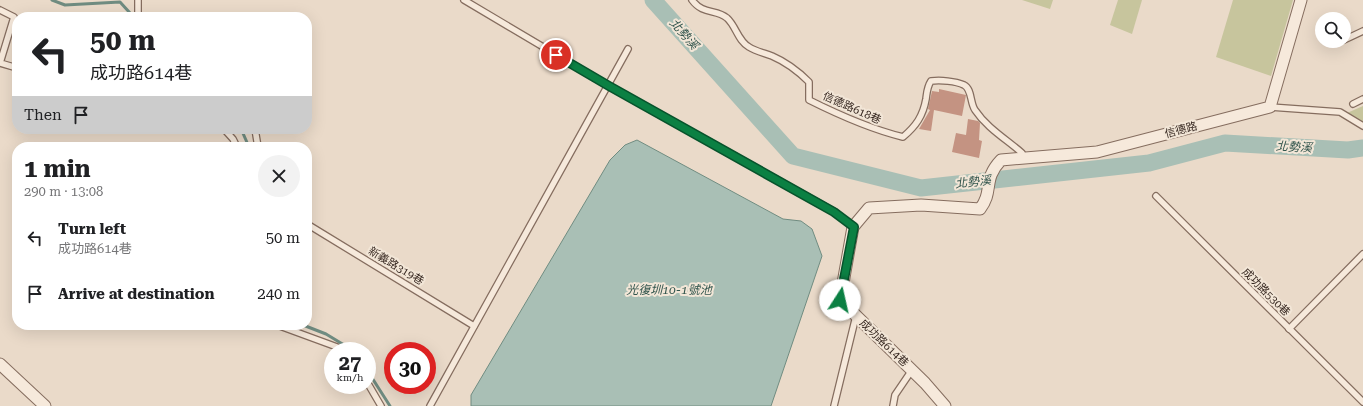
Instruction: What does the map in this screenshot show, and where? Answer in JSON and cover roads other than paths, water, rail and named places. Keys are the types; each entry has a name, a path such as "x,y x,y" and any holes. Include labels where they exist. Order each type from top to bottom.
{"street":[{"path":"1270,107 1301,0"},
{"name":"信德路","path":"986,201 989,177 993,169 1001,160 1097,152 1270,107"},
{"name":"成功路614巷","path":"945,406 912,370 840,300 854,227 870,208 921,205 980,209 986,201"},
{"path":"0,364 45,406"}],"lane":[{"path":"138,0 138,12"},
{"path":"464,0 609,86 834,212 854,227"},
{"name":"信德路618巷","path":"692,0 698,7 705,11 726,18 745,45 776,58 802,75 809,82 810,100 820,105 876,130 902,137 915,127 921,117 928,86 931,81 938,80 965,86 969,89 974,110 989,128 1022,153 1024,158"},
{"path":"0,10 12,16"},
{"path":"12,24 0,63 12,67"},
{"path":"1351,36 1363,31"},
{"path":"430,406 609,86 628,49"},
{"path":"1352,104 1363,99"},
{"path":"1270,107 1340,112 1363,126"},
{"name":"成功路530巷","path":"1156,196 1363,402"},
{"name":"新義路319巷","path":"312,227 474,326"},
{"path":"1289,329 1363,254"},
{"path":"834,406 856,316"},
{"path":"291,330 324,342"},
{"path":"893,406 895,395 912,370"},
{"path":"374,394 381,406"}],"water":[{"name":"光復圳10-1號池","path":"637,140 783,219 801,221 812,229 822,256 771,406 471,406 471,395 610,160 625,145"}],"waterway":[{"path":"52,0 65,5 120,2 129,12"},
{"name":"北勢溪","path":"653,0 793,156 921,188 1149,163 1225,143 1348,150 1363,148"},
{"path":"243,134 247,142"},
{"path":"312,329 326,334 339,342"},
{"path":"376,384 390,406"}]}
